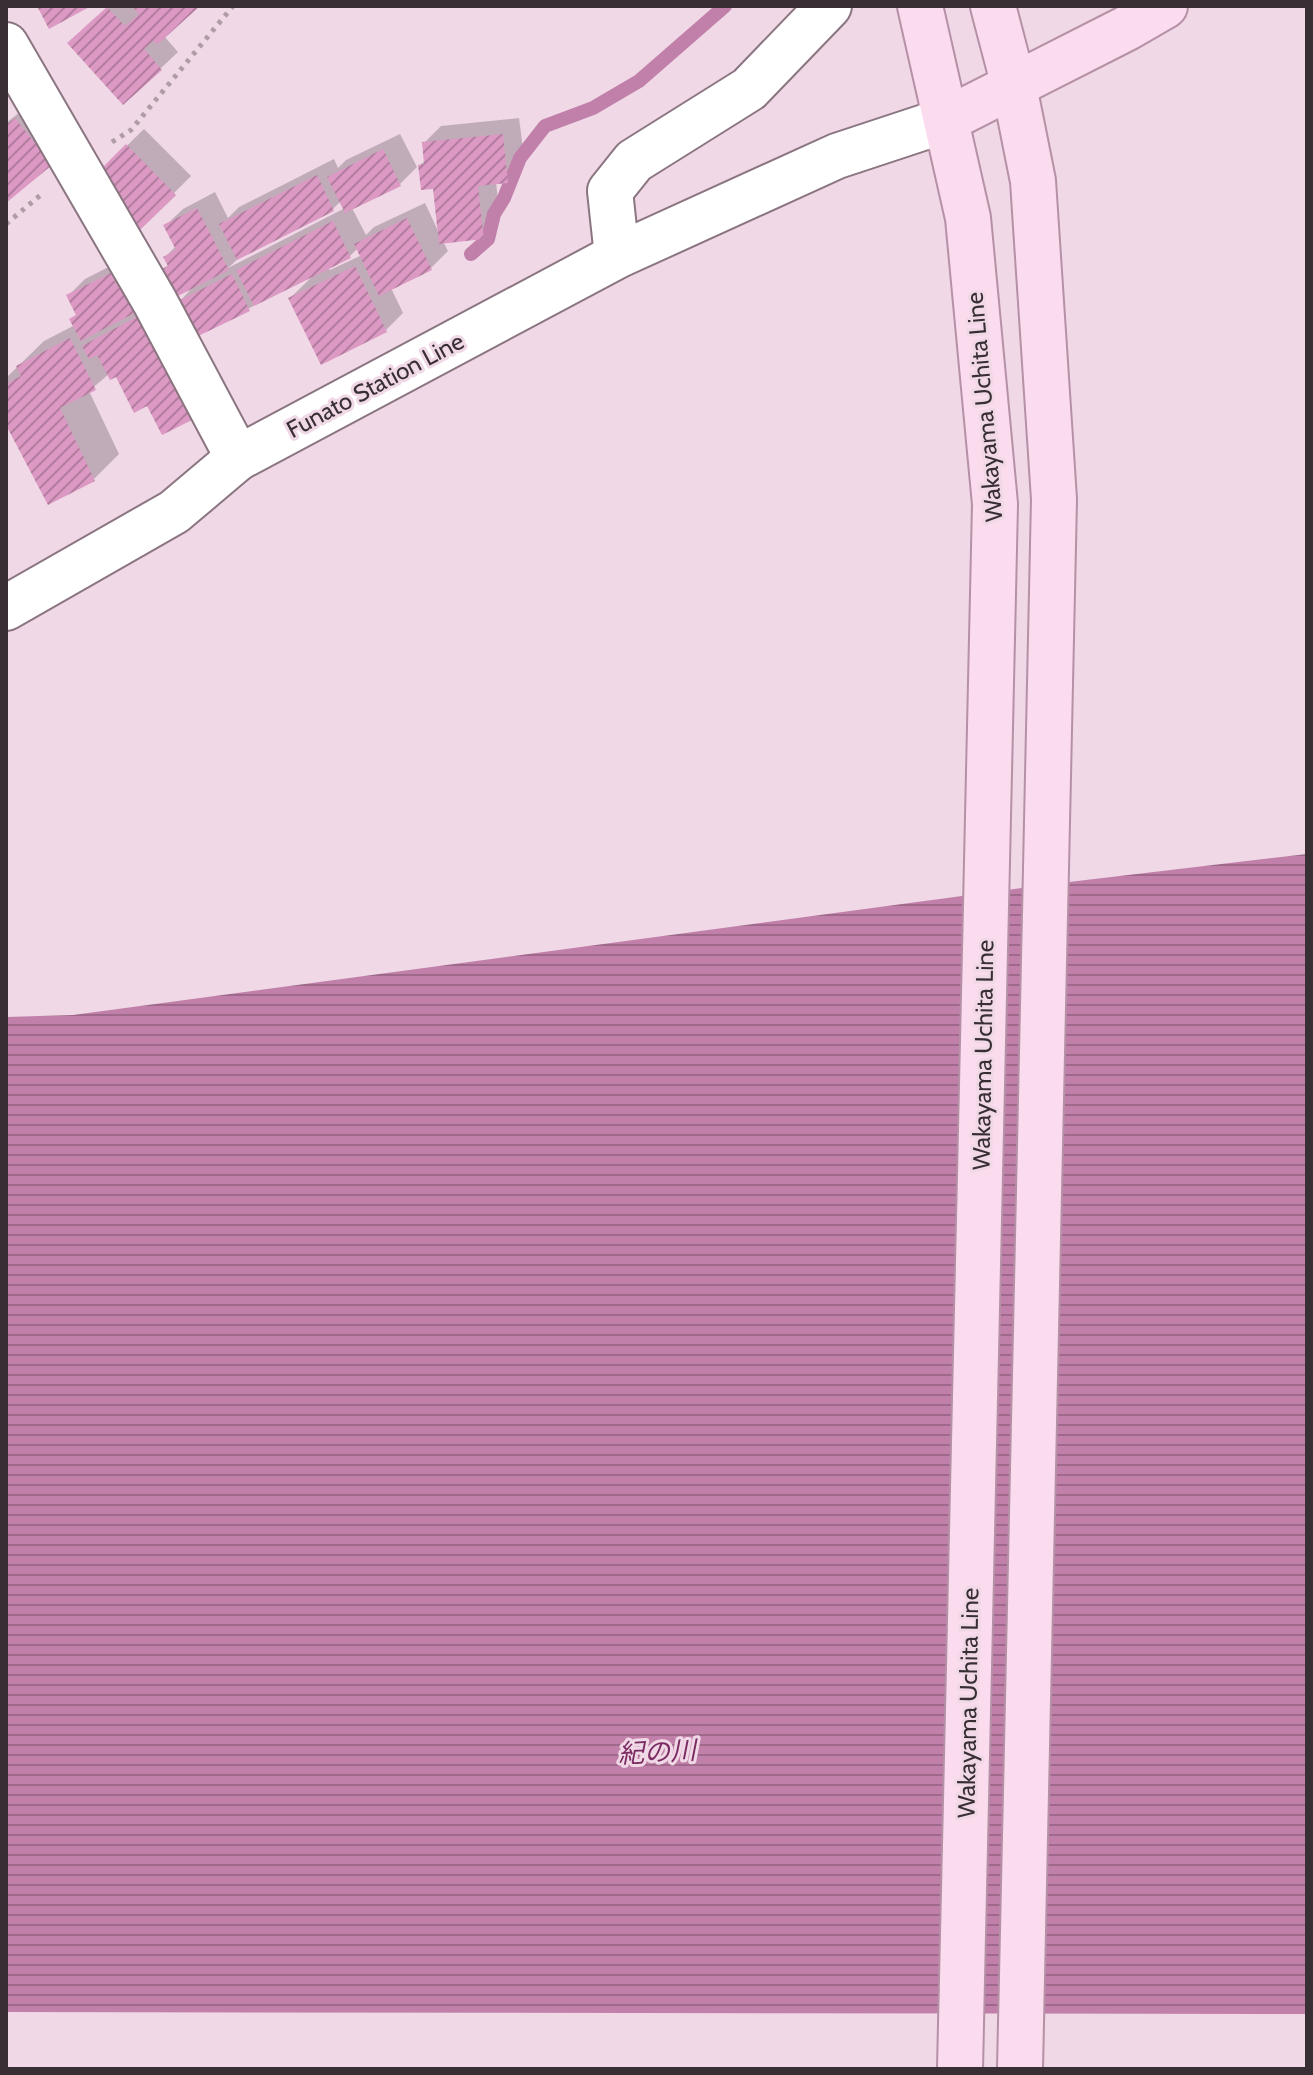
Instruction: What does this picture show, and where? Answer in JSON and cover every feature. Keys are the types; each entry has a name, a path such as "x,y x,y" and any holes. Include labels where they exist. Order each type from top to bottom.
{"main road":[{"path":"617,256 610,191 634,161 749,89 829,6"},
{"name":"Wakayama Uchita Line","path":"920,6 968,218 995,504 960,2069"},
{"path":"993,6 1014,86 1033,181 1054,499 1020,2069"},
{"path":"946,120 1165,6"},
{"path":"6,45 155,302 238,458"},
{"name":"Funato Station Line","path":"6,608 174,512 238,458 617,256 837,156 946,120"}],"path":[{"path":"75,167 131,130 233,6"}],"water":[{"name":"紀の川","path":"1307,854 1307,2014 6,2012 6,1017 73,1015 1052,884"}],"building":[{"path":"37,6 91,6 49,29"},
{"path":"132,6 200,6 158,44 153,41 144,49 162,70 123,105 67,43 107,7 125,26 139,14"},
{"path":"15,118 52,165 6,203 6,125"},
{"path":"503,134 508,183 478,186 484,239 439,244 433,189 421,190 418,165 424,164 422,142"},
{"path":"126,144 176,195 140,230 116,206 122,201 96,174"},
{"path":"383,149 401,186 345,213 327,177"},
{"path":"317,175 334,211 237,260 219,224"},
{"path":"197,208 229,270 174,298 160,270 168,266 163,257 176,250 163,225"},
{"path":"407,218 432,270 379,296 354,244"},
{"path":"333,221 351,258 254,306 236,270"},
{"path":"355,266 387,332 321,365 288,298"},
{"path":"111,273 116,284 124,280 140,310 81,341 69,319 76,315 66,295"},
{"path":"232,274 250,311 194,338 176,302"},
{"path":"144,313 198,417 162,435 147,406 134,413 116,377 110,380 97,355 89,359 82,346"},
{"path":"70,338 96,390 60,408 95,481 48,505 6,425 6,384 21,376 16,366"}],"waterway":[{"path":"471,254 488,239 494,214 520,158 545,126 593,108 639,81 725,6"}]}
